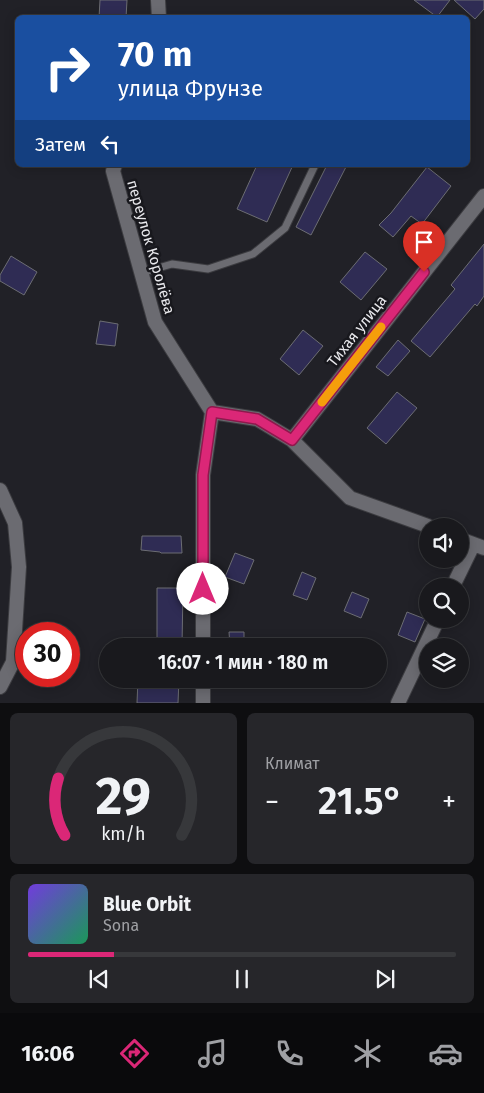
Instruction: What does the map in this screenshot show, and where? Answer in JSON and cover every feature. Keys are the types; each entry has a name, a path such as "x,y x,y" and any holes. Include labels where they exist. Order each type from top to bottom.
{"street":[{"path":"158,0 159,15"},
{"name":"переулок Королёва","path":"114,167 112,172 155,322 212,412"},
{"name":"Тихая улица","path":"292,440 484,196"},
{"path":"203,638 203,475 212,412 257,419 292,440 350,498 419,523"},
{"path":"0,490 16,523 19,567 13,662 0,687"},
{"path":"457,578 472,544"},
{"path":"398,703 434,628"},
{"path":"203,688 203,703"}],"lane":[{"path":"141,273 172,264 208,269 253,254 285,228 314,167"}],"building":[{"path":"100,0 127,0 126,15 99,15"},
{"path":"414,0 450,0 439,15 434,15"},
{"path":"454,0 484,0 484,9 475,19"},
{"path":"256,167 292,167 267,222 237,209"},
{"path":"326,167 346,167 311,235 296,227"},
{"path":"427,167 451,186 422,224 411,216 393,237 379,225 391,213"},
{"path":"484,244 484,296 430,357 411,341 455,289 451,285"},
{"path":"365,252 387,269 361,300 340,282"},
{"path":"11,256 37,272 24,295 0,281 0,275"},
{"path":"100,321 118,324 115,346 96,344"},
{"path":"303,330 323,346 299,375 280,359"},
{"path":"398,340 410,351 388,376 376,367"},
{"path":"397,392 417,408 386,444 367,428"},
{"path":"142,536 181,536 182,553 161,553 141,550"},
{"path":"235,553 254,560 244,584 225,577"},
{"path":"302,572 316,578 307,600 293,595"},
{"path":"157,588 183,588 182,638 157,638"},
{"path":"352,592 369,599 361,618 344,611"},
{"path":"407,612 419,617 419,628 421,628 415,642 398,635"},
{"path":"229,632 244,632 244,638 229,638"},
{"path":"138,688 179,688 178,703 137,703"}],"slow traffic":[{"path":"322,402 381,327"}],"route":[{"path":"203,589 203,475 212,412 257,419 292,440 424,272"}]}
